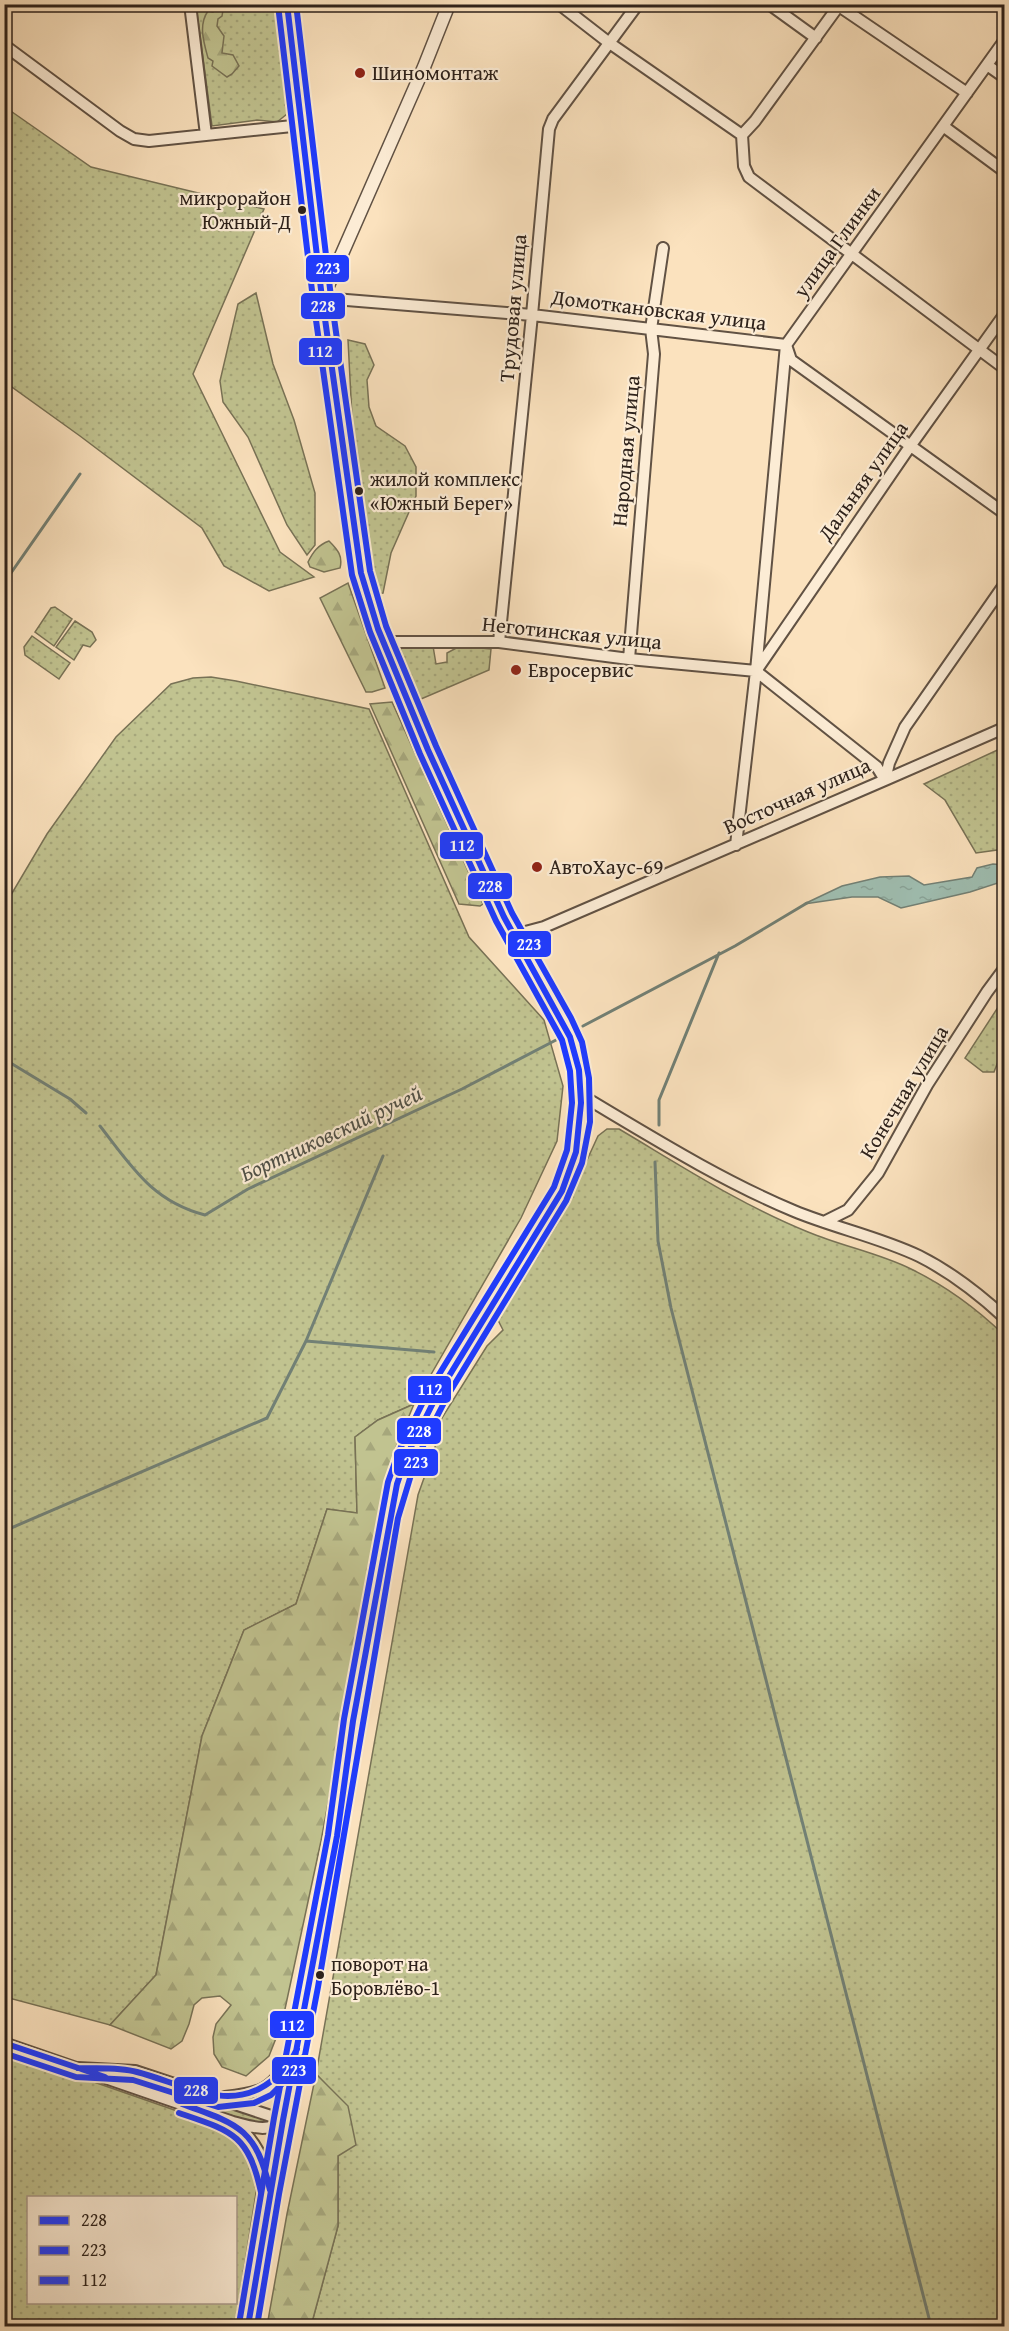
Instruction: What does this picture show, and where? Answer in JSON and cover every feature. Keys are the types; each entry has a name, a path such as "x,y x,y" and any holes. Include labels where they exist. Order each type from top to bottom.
{"main road":[{"path":"248,2326 283,2120 325,1902 353,1721 389,1516 397,1484 407,1455 435,1399 562,1191 577,1144 581,1095 577,1061 570,1037 514,935 428,750 369,604 358,556 322,298 286,4"}],"street":[{"path":"190,4 206,135"},
{"path":"322,298 424,67 449,4"},
{"path":"559,4 608,42 742,135"},
{"name":"Трудовая улица","path":"499,642 549,129 553,119 638,4"},
{"path":"769,4 816,38"},
{"path":"967,93 839,5 755,121 742,135 744,166 749,177 1005,368"},
{"name":"улица Глинки","path":"786,345 1005,41"},
{"path":"4,45 131,138 149,141 302,125"},
{"path":"987,65 1005,77"},
{"path":"943,126 1005,171"},
{"name":"Народная улица","path":"628,658 654,354 651,329 663,248"},
{"name":"Домоткановская улица","path":"322,298 532,315 786,345 790,360 1005,513"},
{"name":"Дальняя улица","path":"756,671 911,445 1005,315"},
{"path":"736,845 756,671 786,345"},
{"name":"Восточная улица","path":"514,935 544,927 885,780 889,763 905,727 1005,585"},
{"name":"Неготинская улица","path":"383,642 499,642 756,671"},
{"path":"756,671 877,767 885,780 1005,728"},
{"name":"Конечная улица","path":"824,1222 848,1210 878,1173 927,1085 987,992 1005,969"},
{"path":"581,1095 696,1162 776,1203 920,1257 972,1290 1005,1317"},
{"path":"4,2043 233,2122 260,2128 277,2126 283,2120 135,2071 78,2068"},
{"path":"219,2098 250,2095 266,2088 283,2072 296,2052"},
{"path":"233,2122 246,2132 261,2155 270,2192"}],"green space":[{"path":"196,5 275,5 287,114 277,122 257,120 212,126"},
{"path":"217,6 223,10 217,26 224,36 222,53 233,55 239,66 227,77 212,66 213,61 208,58 204,40 205,16 208,11 213,12"},
{"path":"5,107 91,167 264,209 193,374 280,552 314,577 269,591 224,566 202,528 5,382"},
{"path":"256,293 273,364 294,420 315,493 315,545 307,555 287,525 248,437 223,402 220,381 238,304"},
{"path":"348,340 365,344 374,365 367,380 369,407 376,426 405,446 416,467 416,496 391,553 383,593 375,594 355,475"},
{"path":"329,541 339,553 340,568 324,572 310,567 308,562 314,552"},
{"path":"348,583 385,688 372,692 366,692 320,598"},
{"path":"55,607 72,619 54,646 35,632 51,608"},
{"path":"75,621 92,632 96,640 90,647 83,645 74,660 56,647"},
{"path":"32,636 70,663 59,679 25,655 24,647"},
{"path":"401,646 433,646 436,664 447,662 447,653 460,646 491,649 489,670 421,699 400,655"},
{"path":"211,677 369,709 469,937 544,1020 563,1086 557,1141 521,1218 414,1404 378,1420 355,1437 357,1513 327,1509 296,1604 244,1630 202,1736 156,1975 110,2025 5,1997 5,905 47,834 116,737 171,684 193,678"},
{"path":"392,702 483,904 480,906 459,904 370,704"},
{"path":"1004,747 1004,849 976,853 945,800 924,784"},
{"path":"1004,998 1004,1053 1002,1051 994,1072 983,1072 965,1058"},
{"path":"607,1129 619,1129 759,1210 821,1237 899,1263 960,1299 1004,1335 1004,2326 311,2326 338,2226 338,2156 331,2090 316,2074 418,1495 435,1447 440,1421 487,1346 503,1330 498,1320 560,1219 598,1136"},
{"path":"414,1404 394,1452 321,1841 282,2023 269,2056 246,2076 222,2067 214,2054 213,2037 216,2024 231,2005 220,1996 202,1998 194,2005 182,2041 171,2049 110,2025 156,1975 202,1736 244,1630 296,1604 327,1509 357,1513 355,1437 378,1420"},
{"path":"5,2051 226,2128 247,2148 259,2174 235,2326 5,2326"},
{"path":"316,2074 348,2106 356,2145 338,2156 338,2226 311,2326 267,2326 287,2214"},
{"path":"145,2082 265,2121 259,2125 143,2085"}],"water":[{"path":"993,864 1004,865 1004,881 970,892 901,908 878,897 852,897 804,904 842,886 880,877 909,876 924,885 972,877 977,868"}],"waterway":[{"path":"4,583 80,474"},
{"name":"Бортниковский ручей","path":"583,1026 735,946 807,903"},
{"path":"659,1125 659,1100 719,953"},
{"name":"Бортниковский ручей","path":"100,1126 145,1181 171,1201 205,1215 248,1189 462,1089 556,1040"},
{"path":"4,1059 70,1099 86,1113"},
{"path":"4,1531 267,1418 306,1341 383,1156"},
{"path":"655,1162 658,1241 671,1308 931,2326"},
{"path":"306,1341 434,1352"}],"transit line":[{"name":"228","path":"248,2326 283,2120 337,1836 353,1721 397,1484 407,1455 435,1399 562,1191 576,1152 581,1103 579,1070 570,1037 504,917 428,750 378,629 361,573 322,298 287,4"},
{"name":"223","path":"4,2053 76,2077 133,2080 218,2107 254,2103 271,2095 290,2076 305,2055 398,1518 411,1475 448,1395 566,1201 582,1163 590,1122 589,1078 582,1042 512,913 436,746 386,626 370,571 331,297 296,4"},
{"name":"112","path":"239,2324 274,2118 328,1835 344,1719 388,1482 399,1451 427,1394 554,1187 567,1150 572,1103 570,1071 562,1040 496,921 420,754 370,632 352,575 313,299 278,5"},
{"name":"228","path":"4,2043 105,2077"},
{"name":"228","path":"78,2068 130,2070 207,2094 242,2095 259,2089 275,2078 288,2065 297,2049"},
{"name":"223","path":"257,2326 305,2057"},
{"name":"228","path":"182,2104 217,2117 242,2131 258,2153 270,2190"},
{"name":"223","path":"179,2113 212,2125 235,2138 250,2158 261,2192"}],"place":[{"name":"Шиномонтаж","path":"360,73"},
{"name":"микрорайон Южный-Д","path":"302,210"},
{"name":"жилой комплекс «Южный Берег»","path":"359,491"},
{"name":"Евросервис","path":"516,670"},
{"name":"АвтоХаус-69","path":"537,867"},
{"name":"поворот на Боровлёво-1","path":"320,1975"}]}
